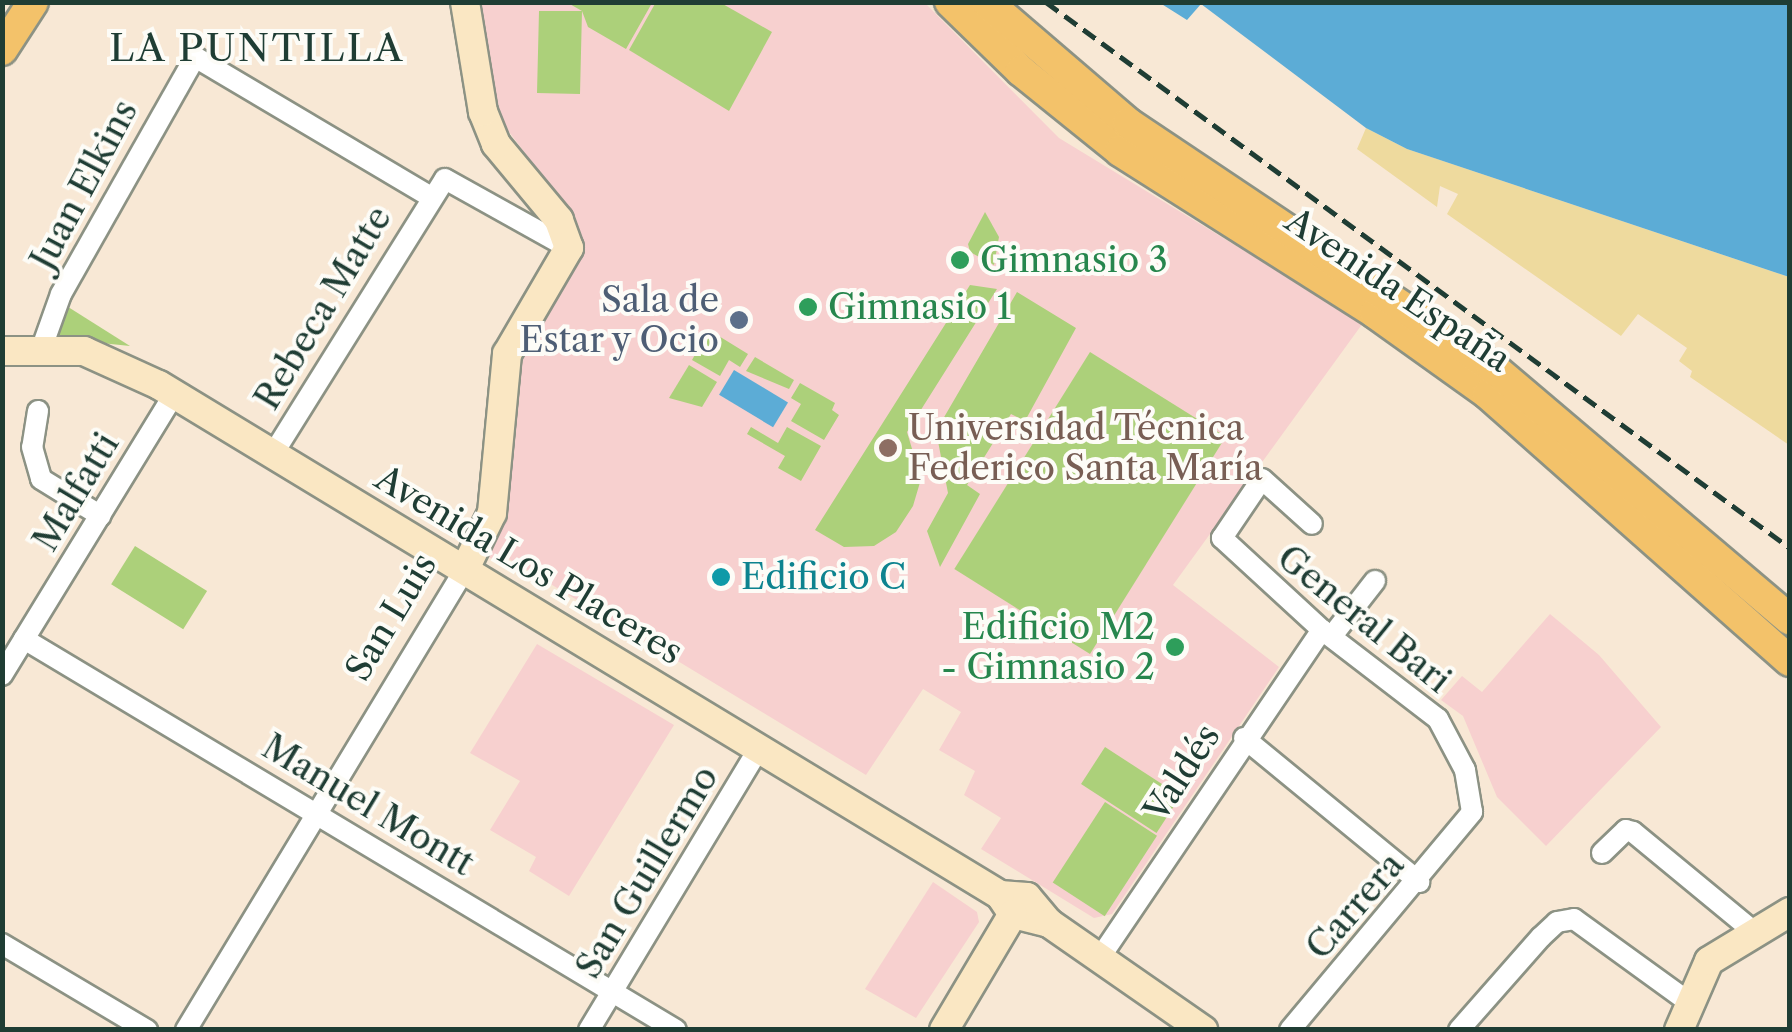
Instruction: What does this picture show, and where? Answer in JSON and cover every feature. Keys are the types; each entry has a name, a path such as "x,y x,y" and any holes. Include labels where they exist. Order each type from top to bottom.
{"main road":[{"path":"465,2 483,112 496,144 558,220 569,248"},
{"name":"Avenida España","path":"950,2 1021,71 1120,150 1375,312 1488,394 1790,660"},
{"name":"Avenida España","path":"987,2 1128,123 1491,366 1790,620"},
{"path":"2,50 32,4"},
{"name":"San Luis","path":"465,569 492,513 507,354 569,248"},
{"name":"Avenida Los Placeres","path":"2,351 40,350 108,358 174,394 759,748 1007,905 1049,923 1203,1030"},
{"path":"944,1030 1007,905"},
{"path":"1679,1030 1709,962 1753,931 1790,912"}],"street":[{"name":"Juan Elkins","path":"40,350 70,277 195,57 428,196"},
{"path":"428,196 445,179 456,180 569,248"},
{"name":"Rebeca Matte","path":"273,454 428,196"},
{"name":"Malfatti","path":"2,675 174,394"},
{"path":"38,411 32,446 41,479 101,516"},
{"name":"General Bari","path":"1312,524 1262,480 1222,538 1327,633 1447,731 1471,793 1467,825"},
{"name":"San Luis","path":"186,1030 465,569"},
{"name":"Valdés","path":"1101,956 1244,738 1327,633 1375,580"},
{"name":"Manuel Montt","path":"24,639 317,811 676,1030"},
{"path":"1244,738 1419,882"},
{"name":"San Guillermo","path":"590,1030 759,748"},
{"name":"Carrera","path":"1290,1030 1467,825"},
{"path":"1602,853 1626,830 1633,832 1753,931"},
{"path":"1459,1030 1540,937 1557,922 1574,919 1690,1003"},
{"path":"2,944 147,1030"}],"shaded area":[{"name":"Universidad Técnica Federico Santa María","path":"474,3 925,3 1059,138 1363,323 1173,585 1279,667 1112,914 1094,918 981,849 1001,818 964,795 975,771 939,750 961,712 923,689 866,775 501,554 496,561 481,553 514,360 581,250 577,222 503,124"},
{"path":"1550,614 1599,655 1661,727 1546,846 1497,797 1463,716 1441,700 1462,676 1482,692"},
{"path":"537,644 674,725 569,896 529,871 536,857 490,830 520,781 470,753"},
{"path":"933,882 977,912 979,922 916,1018 865,989"}],"green space":[{"path":"656,2 721,3 772,32 729,111 629,50"},
{"path":"568,3 652,3 626,49 588,27 582,11"},
{"path":"539,11 582,11 580,94 537,93"},
{"path":"985,212 999,237 994,265 970,252 968,244"},
{"path":"970,285 997,289 907,432 921,479 913,506 896,532 874,546 844,547 815,530"},
{"path":"1017,292 1076,328 1025,421 1011,414 967,485 980,494 940,567 927,531 948,493 936,431"},
{"path":"65,305 130,346 53,338"},
{"path":"709,330 748,354 740,367 729,360 720,376 692,360"},
{"path":"1090,352 1226,437 1090,654 954,569"},
{"path":"755,357 794,380 789,389 746,371"},
{"path":"689,365 717,382 702,407 669,398"},
{"path":"800,383 835,403 832,410 839,415 824,440 791,421 801,404 791,398"},
{"path":"751,427 778,443 787,427 821,446 801,481 778,468 785,456 747,434"},
{"path":"135,546 207,591 183,629 111,584"},
{"path":"1105,747 1180,796 1157,833 1081,784"},
{"path":"1105,802 1157,836 1105,916 1053,883"}],"sand":[{"path":"1366,128 1407,149 1789,277 1789,445 1690,377 1692,371 1679,361 1687,348 1638,314 1621,336 1447,214 1458,194 1440,186 1437,207 1357,149"}],"water":[{"path":"1160,3 1789,3 1789,277 1407,149 1366,128 1201,4 1187,20"},
{"path":"734,370 788,402 773,427 719,395"}],"railway":[{"path":"1046,2 1790,548"}],"place":[{"name":"Gimnasio 3","path":"960,260"},
{"name":"Gimnasio 1","path":"808,307"},
{"name":"Sala de Estar y Ocio","path":"739,320"},
{"name":"Universidad Técnica Federico Santa María","path":"888,448"},
{"name":"Edificio C","path":"721,577"},
{"name":"Edificio M2 - Gimnasio 2","path":"1175,647"}],"district":[{"name":"LA PUNTILLA","path":"257,48"}]}
